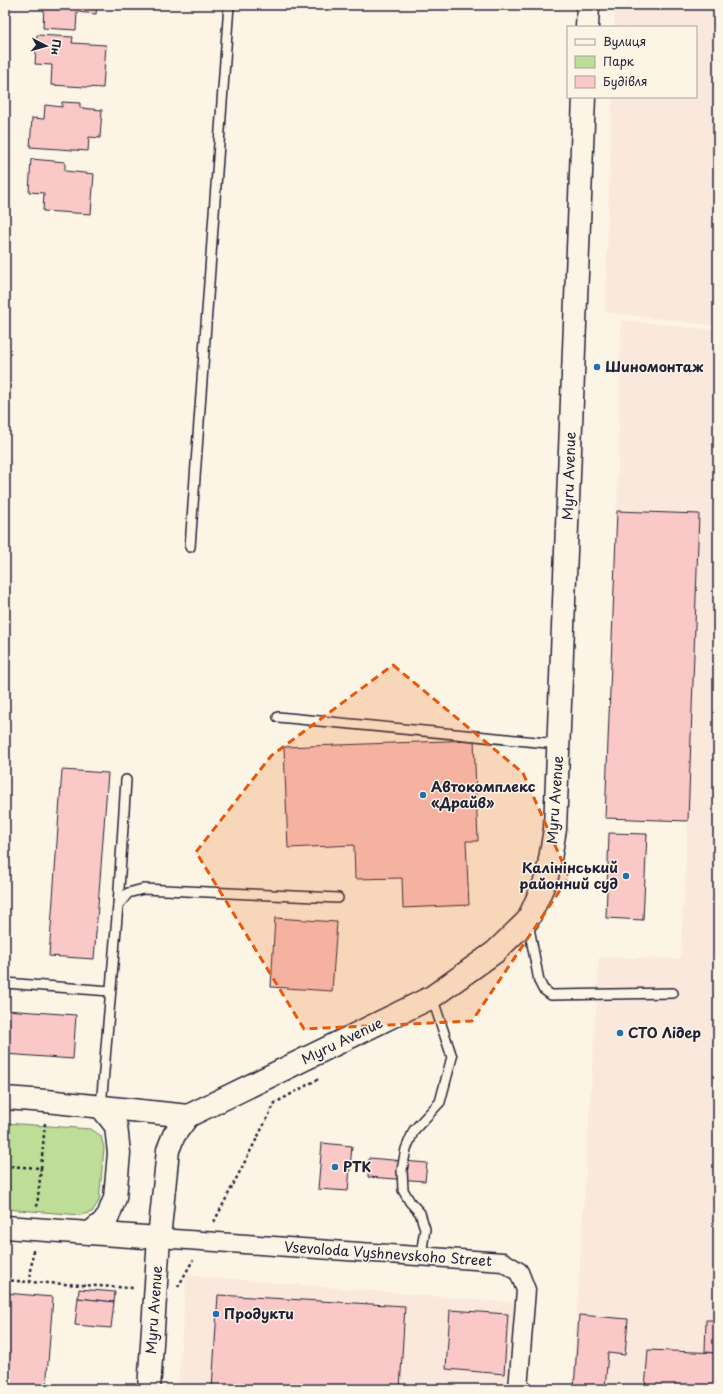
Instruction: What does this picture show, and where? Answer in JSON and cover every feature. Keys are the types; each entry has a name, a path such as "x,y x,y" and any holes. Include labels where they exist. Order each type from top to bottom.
{"main road":[{"path":"587,26 588,5"},
{"name":"Myru Avenue","path":"149,1389 159,1238 168,1150 174,1135 188,1116 432,997 495,952 528,920 547,877 555,829 584,98"},
{"path":"5,1098 188,1116"},
{"path":"90,1233 107,1219 115,1198 119,1153 116,1126 101,1107"},
{"path":"5,1227 159,1238"}],"street":[{"name":"Vsevoloda Vyshnevskoho Street","path":"159,1238 421,1255 503,1262 519,1272 526,1290 518,1389"}],"lane":[{"path":"190,547 229,5"},
{"path":"278,717 558,744"},
{"path":"101,1107 118,905 126,780"},
{"path":"118,905 128,893 143,889 338,898"},
{"path":"528,920 539,981 542,989 551,995 673,993"},
{"path":"5,983 110,991"},
{"path":"421,1255 425,1229 420,1213 410,1202 403,1190 402,1170 406,1149 414,1130 440,1102 452,1057 432,997"}],"path":[{"path":"176,1290 204,1242 275,1103 322,1077"},
{"path":"5,1280 30,1282"}],"highlighted area":[{"path":"393,665 523,773 569,877 472,1021 304,1029 196,852 271,756"}],"shaded area":[{"path":"614,5 718,5 718,326 605,312 612,98 697,98 697,26 614,26"},
{"path":"621,320 718,330 718,1389 572,1389 599,957 680,959 688,821 605,818 617,511"},
{"path":"186,1275 515,1303 507,1389 178,1389"}],"green space":[{"path":"5,1123 91,1129 101,1136 104,1148 99,1201 92,1212 81,1215 5,1209"}],"building":[{"path":"44,5 97,5 96,14 77,12 76,30 43,28"},
{"path":"37,35 73,37 72,43 106,45 103,88 51,85 52,65 35,64"},
{"path":"62,102 80,103 80,108 102,110 100,138 89,137 88,151 30,147 32,118 44,119 45,105 62,107"},
{"path":"31,159 65,162 65,171 94,174 91,214 43,211 44,193 29,192"},
{"path":"617,511 699,514 688,821 605,818"},
{"path":"474,740 478,841 466,841 469,905 403,908 402,878 355,879 354,845 288,848 284,747"},
{"path":"62,770 108,773 94,959 49,956"},
{"name":"Калінінський районний суд","path":"609,833 647,834 643,920 606,918"},
{"path":"275,918 337,922 332,991 271,987"},
{"path":"5,1010 76,1015 73,1059 5,1054"},
{"name":"РТК","path":"322,1143 352,1146 348,1191 318,1189"},
{"path":"369,1158 427,1163 425,1181 368,1177"},
{"path":"79,1289 115,1292 114,1302 78,1298"},
{"path":"5,1293 53,1297 46,1389 5,1389"},
{"path":"218,1295 405,1306 400,1389 212,1389"},
{"path":"78,1298 114,1302 111,1328 75,1325"},
{"path":"450,1310 508,1314 504,1374 446,1369"},
{"path":"579,1315 628,1319 625,1355 608,1353 605,1389 574,1389"},
{"path":"706,1320 718,1320 718,1353 705,1352"},
{"path":"648,1350 718,1353 718,1389 645,1389"}],"place":[{"name":"Шиномонтаж","path":"597,367"},
{"name":"Автокомплекс «Драйв»","path":"423,795"},
{"name":"Калінінський районний суд","path":"626,876"},
{"name":"СТО Лідер","path":"620,1033"},
{"name":"РТК","path":"335,1167"},
{"name":"Продукти","path":"216,1314"}]}
